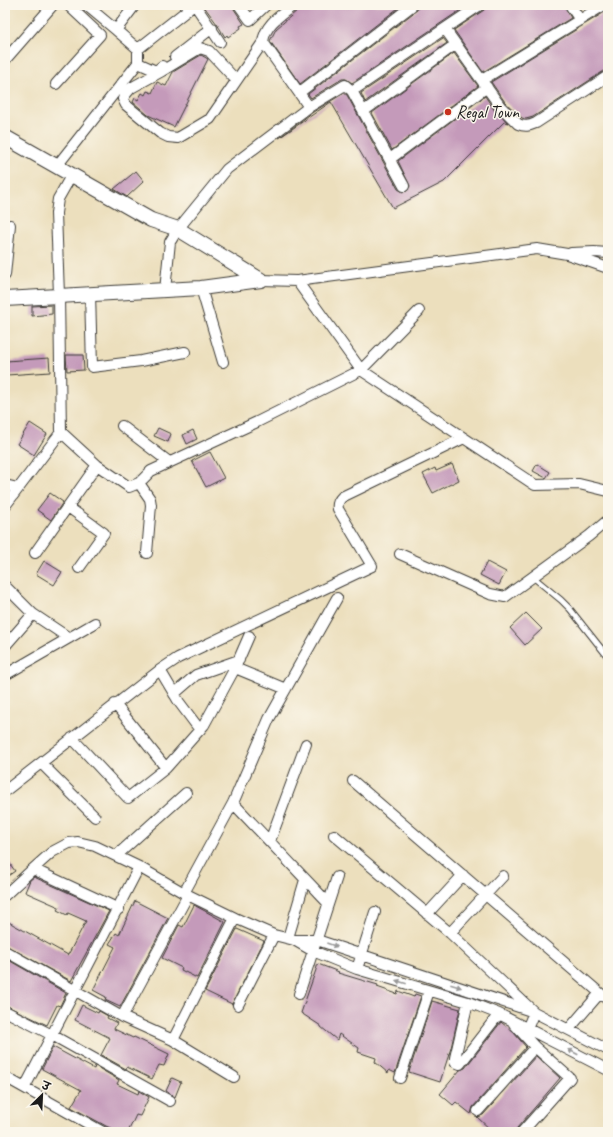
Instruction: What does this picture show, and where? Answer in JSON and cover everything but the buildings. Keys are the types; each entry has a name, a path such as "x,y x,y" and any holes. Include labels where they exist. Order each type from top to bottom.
{"street":[{"path":"5,60 53,5"},
{"path":"56,84 100,35 68,5"},
{"path":"56,167 138,63 138,49 86,5"},
{"path":"116,30 135,5"},
{"path":"166,28 181,5"},
{"path":"138,49 195,5 212,28 220,42"},
{"path":"239,5 250,20 266,5"},
{"path":"236,80 209,51 200,48 131,88 123,99 126,106 160,133 168,137 178,138 210,118 263,42 264,33 272,22 294,5"},
{"path":"300,92 413,5"},
{"path":"352,91 480,5"},
{"path":"570,5 580,20"},
{"path":"390,159 484,84 604,5"},
{"path":"138,63 156,71 212,28"},
{"path":"445,29 500,106 518,124 526,127 536,123 608,76"},
{"path":"263,42 300,92 309,107"},
{"path":"364,112 456,44"},
{"path":"165,290 170,242 178,229 227,169 309,107 345,85 352,91 404,186"},
{"path":"5,137 71,176 151,220 178,229 261,280"},
{"path":"5,506 61,432 56,206 62,190 71,176"},
{"path":"5,275 10,225"},
{"path":"5,299 201,288 261,280 297,281 537,249 567,254 608,268"},
{"path":"567,254 594,252 608,253"},
{"path":"297,281 360,370 535,485 578,484 608,491"},
{"path":"201,288 223,362"},
{"path":"90,294 92,367 140,361 185,352"},
{"path":"61,432 97,465 129,487 139,483 151,470 257,422 360,370 419,312"},
{"path":"122,426 169,462"},
{"path":"5,791 115,704 178,658 372,566 338,509 337,504 339,500 342,497 464,438"},
{"path":"35,553 97,465"},
{"path":"139,483 150,499 151,505 146,553"},
{"path":"5,486 18,488"},
{"path":"68,507 104,533 79,568"},
{"path":"400,554 490,594 505,597 608,520"},
{"path":"5,586 33,614 68,638"},
{"path":"122,1017 233,803 269,719 336,598"},
{"path":"5,646 33,614"},
{"path":"5,676 94,623"},
{"path":"72,738 128,798 166,768 200,730 237,664 250,636"},
{"path":"174,694 196,676 237,664 286,688"},
{"path":"160,670 174,694 200,730"},
{"path":"115,704 166,768"},
{"path":"270,841 306,744"},
{"path":"40,763 95,817"},
{"path":"353,781 608,1000"},
{"path":"116,856 186,793"},
{"path":"233,803 328,903"},
{"path":"334,835 450,934 534,1012"},
{"path":"5,895 52,852 69,843 78,842 95,846 139,867 186,894 274,935 291,939 317,940 534,1012 608,1050"},
{"path":"25,1087 119,909 139,867"},
{"path":"33,868 119,909"},
{"path":"427,914 462,875"},
{"path":"450,934 503,876"},
{"path":"299,994 337,877"},
{"path":"291,939 305,880"},
{"path":"357,969 375,912"},
{"path":"173,1040 235,918"},
{"path":"238,1005 274,935"},
{"path":"291,939 313,951 357,969 468,1002 499,1014 608,1070"},
{"path":"5,951 122,1017 173,1040 234,1077"},
{"path":"400,1078 425,990 425,975"},
{"path":"569,1029 600,993"},
{"path":"468,1002 455,1058 455,1062 457,1064 460,1064 499,1014"},
{"path":"5,1011 52,1035 170,1101"},
{"path":"527,1029 534,1012"},
{"path":"510,1020 535,1047 570,1078 522,1132"},
{"path":"478,1111 535,1047"},
{"path":"5,1077 103,1132"}],"lane":[{"path":"533,577 570,609 608,657"}],"place":[{"name":"Regal Town","path":"448,112"}]}
